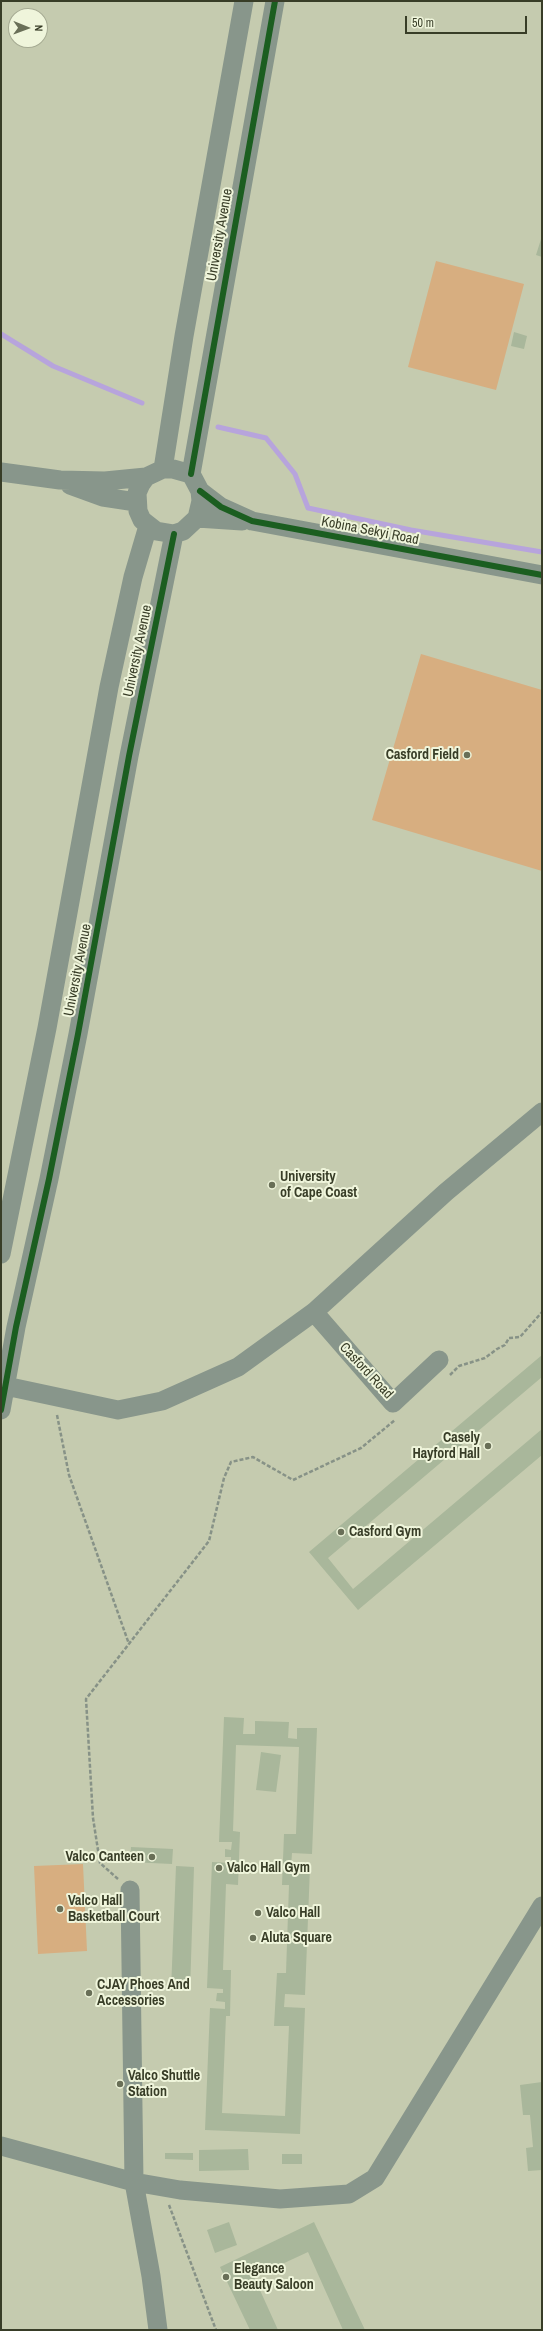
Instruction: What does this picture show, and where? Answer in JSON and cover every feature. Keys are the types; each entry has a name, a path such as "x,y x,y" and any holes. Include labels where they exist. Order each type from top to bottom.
{"street":[{"name":"University Avenue","path":"163,469 184,336 244,1"},
{"name":"University Avenue","path":"191,474 250,132 275,1"},
{"path":"1,472 60,480 105,481 146,477 163,469 173,469 191,474 200,491 202,501 197,518 183,531 174,534 156,532 142,520 136,502 137,493 146,477"},
{"path":"60,480 103,497 136,502"},
{"name":"Kobina Sekyi Road","path":"200,491 221,507 252,522 542,575"},
{"path":"197,518 252,522"},
{"name":"University Avenue","path":"1,1254 55,984 109,688 133,577 148,526"},
{"name":"University Avenue","path":"1,1410 3,1386 82,1011 129,756 174,534"},
{"path":"3,1386 52,1394 118,1410 162,1401 238,1366 314,1312 446,1192 542,1112"},
{"name":"Casford Road","path":"314,1312 393,1403 439,1360"},
{"path":"130,1890 134,2182 151,2276 158,2330"},
{"path":"1,2146 134,2182 162,2187 280,2199 349,2194 375,2178 541,1910"}],"path":[{"path":"448,1377 459,1366 485,1358 496,1349 505,1345 509,1338 520,1336 542,1312"},
{"path":"52,1394 69,1475 129,1644"},
{"path":"130,1890 100,1863 93,1818 86,1699 209,1541 224,1478 231,1462 253,1457 293,1480 361,1448 398,1418"},
{"path":"162,2187 216,2330"}],"shaded area":[{"path":"436,261 524,284 496,390 408,367"},
{"name":"Casford Field","path":"421,654 542,690 542,871 372,820"},
{"name":"Valco Hall Basketball Court","path":"83,1864 87,1951 38,1954 34,1866"}],"building":[{"path":"542,236 542,257 536,255"},
{"path":"514,332 527,336 524,349 511,346"},
{"path":"542,1355 542,1377 328,1558 353,1589 542,1429 542,1455 358,1610 309,1552"},
{"path":"224,1717 244,1718 243,1734 255,1734 255,1721 289,1722 288,1738 297,1739 297,1728 317,1728 312,1854 292,1853 291,1867 310,1867 305,1995 285,1994 284,2007 305,2008 300,2134 205,2130 210,2008 225,2009 225,2002 216,2001 217,1993 223,1993 223,1989 207,1988 212,1862 231,1863 231,1857 225,1857 225,1849 231,1850 232,1842 219,1842","holes":["236,1745 299,1747 296,1834 284,1834 282,1885 289,1885 286,1973 277,1973 274,2026 289,2026 285,2116 222,2113 226,2016 230,2016 231,1970 223,1970 226,1884 238,1885 240,1832 233,1831"]},
{"path":"261,1752 281,1755 276,1792 256,1790"},
{"path":"131,1847 173,1849 172,1864 130,1862"},
{"path":"176,1866 194,1867 190,1991 171,1990"},
{"path":"542,2082 542,2170 528,2171 526,2148 533,2147 530,2115 523,2115 520,2085"},
{"path":"248,2149 249,2170 199,2171 199,2150"},
{"path":"165,2153 193,2153 193,2160 165,2159"},
{"path":"282,2154 302,2154 302,2164 282,2164"},
{"path":"229,2222 237,2245 215,2253 207,2230"},
{"path":"314,2222 365,2330 343,2330 308,2252 254,2277 278,2330 250,2330 220,2267"}],"waterway":[{"path":"1,334 53,366 142,403"},
{"path":"218,427 266,438 295,474 308,508 411,530 542,552"}],"cycle path":[{"path":"191,474 275,1"},
{"path":"200,491 221,507 252,521 542,575"},
{"path":"1,1410 16,1327 49,1179 78,1034 129,756 174,534"}],"place":[{"name":"Casford Field","path":"467,755"},
{"name":"University of Cape Coast","path":"272,1185"},
{"name":"Casely Hayford Hall","path":"488,1446"},
{"name":"Casford Gym","path":"341,1532"},
{"name":"Valco Canteen","path":"152,1857"},
{"name":"Valco Hall Gym","path":"219,1868"},
{"name":"Valco Hall Basketball Court","path":"60,1909"},
{"name":"Valco Hall","path":"258,1913"},
{"name":"Aluta Square","path":"253,1938"},
{"name":"CJAY Phoes And Accessories","path":"89,1993"},
{"name":"Valco Shuttle Station","path":"120,2084"},
{"name":"Elegance Beauty Saloon","path":"226,2277"}]}
